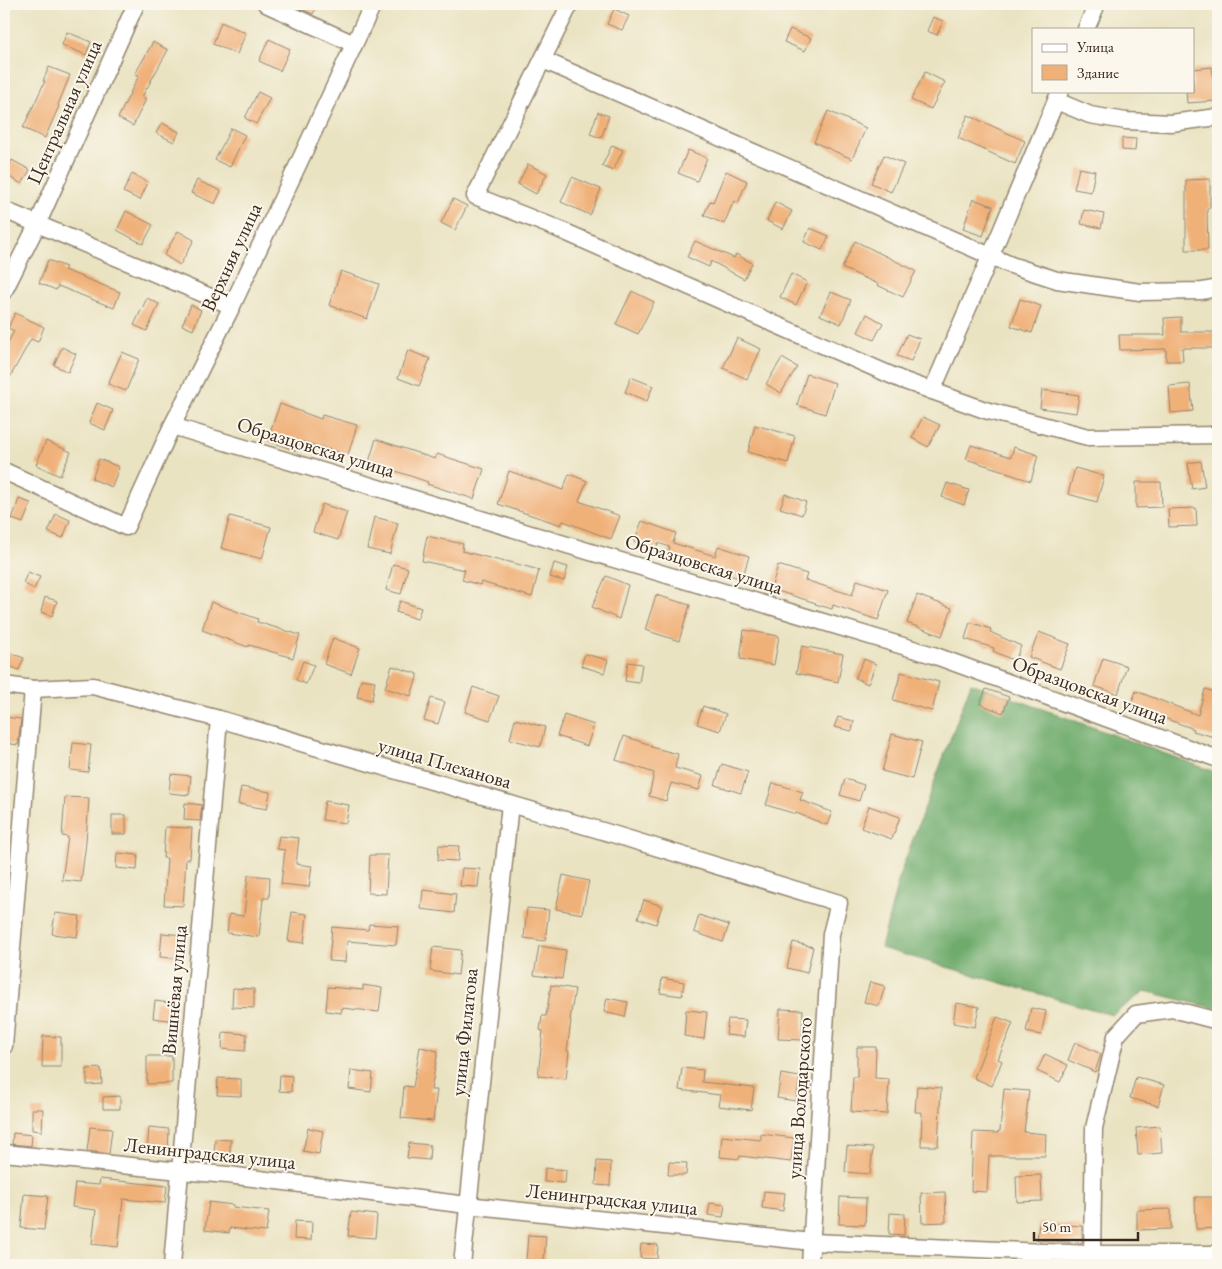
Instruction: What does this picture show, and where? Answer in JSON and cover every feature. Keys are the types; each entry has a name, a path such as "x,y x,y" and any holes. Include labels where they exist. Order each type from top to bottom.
{"street":[{"name":"Центральная улица","path":"4,291 37,225 136,4"},
{"path":"266,4 354,44"},
{"name":"Верхняя улица","path":"4,471 126,527 172,426 232,306 373,4"},
{"path":"570,4 475,196 556,228 902,380 985,410 1088,437 1218,435"},
{"path":"1086,28 1096,4"},
{"path":"543,60 1011,264 1057,280 1140,292 1202,291 1218,288"},
{"path":"932,391 1059,97 1090,115 1126,121 1171,123 1218,117"},
{"path":"4,210 232,306"},
{"name":"Образцовская улица","path":"172,426 933,655 1218,759"},
{"name":"улица Плеханова","path":"4,685 33,689 93,686 219,719 616,835 839,903 831,934"},
{"path":"4,1046 33,689"},
{"name":"Вишнёвая улица","path":"172,1265 219,719"},
{"name":"улица Филатова","path":"462,1265 510,804"},
{"name":"улица Володарского","path":"810,1265 831,934"},
{"path":"1092,1254 1094,1128 1116,1036 1136,1014 1172,1009 1218,1022"},
{"name":"Ленинградская улица","path":"4,1154 180,1172 228,1174 468,1206 812,1242 1092,1254 1218,1254"}],"green space":[{"path":"971,683 1218,773 1218,1009 1145,991 1112,1015 881,948 900,874"}],"building":[{"path":"290,4 318,4 313,14"},
{"path":"614,9 629,16 622,30 607,24"},
{"path":"933,17 943,21 937,35 927,31"},
{"path":"221,22 246,33 237,54 213,44"},
{"path":"790,29 811,38 805,51 784,42"},
{"path":"67,32 91,42 86,55 62,45"},
{"path":"269,39 290,49 280,71 259,61"},
{"path":"153,42 168,50 142,97 146,99 133,126 118,118 139,75 135,74"},
{"path":"49,67 70,75 45,138 23,128 45,81 43,81"},
{"path":"1212,67 1215,101 1187,103 1186,92 1194,92 1194,69"},
{"path":"925,72 945,82 931,109 911,100"},
{"path":"258,92 270,98 256,124 245,118"},
{"path":"828,111 866,128 852,159 814,142"},
{"path":"598,112 609,116 601,138 590,134"},
{"path":"968,115 1025,141 1015,164 958,138"},
{"path":"162,123 179,132 174,142 156,133"},
{"path":"231,128 245,135 230,167 215,160"},
{"path":"1122,138 1136,139 1135,151 1122,150"},
{"path":"612,145 623,150 613,171 602,166"},
{"path":"688,150 707,158 697,181 678,173"},
{"path":"884,155 904,164 891,192 871,183"},
{"path":"12,160 30,170 22,184 4,174"},
{"path":"528,164 547,174 536,194 518,184"},
{"path":"1079,168 1095,171 1091,192 1074,189"},
{"path":"726,171 747,181 738,203 734,201 724,224 704,215 710,201 713,202"},
{"path":"132,174 148,182 140,200 123,192"},
{"path":"572,177 601,189 590,215 561,202"},
{"path":"1210,179 1210,208 1207,208 1208,250 1186,250 1186,180"},
{"path":"197,180 221,191 215,204 191,193"},
{"path":"453,199 467,206 455,230 441,223"},
{"path":"973,199 993,206 983,236 963,229"},
{"path":"775,202 792,211 783,229 767,221"},
{"path":"1084,210 1104,214 1101,228 1081,224"},
{"path":"126,211 153,225 143,244 117,230"},
{"path":"810,228 829,236 822,250 804,242"},
{"path":"178,231 194,240 180,265 164,255"},
{"path":"695,241 734,258 736,254 752,263 744,279 711,261 709,267 687,257"},
{"path":"855,241 916,271 903,297 842,268"},
{"path":"48,260 66,267 64,270 120,292 114,308 58,286 56,290 39,283"},
{"path":"341,271 379,284 367,319 329,305"},
{"path":"791,274 807,282 796,305 780,297"},
{"path":"632,291 654,302 638,334 616,324"},
{"path":"831,292 851,300 841,324 820,315"},
{"path":"147,298 159,304 147,331 134,325"},
{"path":"1020,299 1041,306 1032,333 1011,326"},
{"path":"191,305 201,310 193,330 182,325"},
{"path":"15,313 44,327 38,342 31,339 4,388 4,350 14,331 8,328"},
{"path":"867,314 883,323 874,340 858,332"},
{"path":"1181,317 1181,332 1218,332 1218,348 1182,348 1183,361 1166,361 1166,349 1120,350 1119,335 1165,335 1164,318"},
{"path":"907,334 920,339 911,361 897,356"},
{"path":"737,338 761,349 747,379 723,368"},
{"path":"62,347 76,354 68,372 54,365"},
{"path":"408,350 430,359 419,386 398,378"},
{"path":"122,352 139,359 126,391 108,384"},
{"path":"782,358 797,367 781,393 766,384"},
{"path":"807,374 835,383 825,414 797,405"},
{"path":"631,377 653,386 647,401 625,392"},
{"path":"1190,384 1193,411 1171,413 1169,386"},
{"path":"1042,390 1079,395 1076,413 1040,408"},
{"path":"97,403 113,410 105,430 89,423"},
{"path":"280,404 321,419 322,415 357,425 348,455 300,441 296,451 267,440"},
{"path":"923,417 940,425 928,447 912,438"},
{"path":"755,425 795,436 788,463 748,452"},
{"path":"376,439 435,459 437,454 484,469 474,499 369,462"},
{"path":"46,441 71,452 60,476 36,465"},
{"path":"971,445 1011,457 1014,447 1038,455 1031,481 966,459"},
{"path":"99,459 119,467 112,487 92,479"},
{"path":"1201,461 1205,487 1192,489 1188,463"},
{"path":"1075,468 1104,476 1097,502 1068,494"},
{"path":"509,471 563,490 569,474 587,481 579,501 620,516 611,539 563,521 561,525 498,504"},
{"path":"1136,482 1161,482 1162,507 1136,508"},
{"path":"947,483 969,490 964,505 942,497"},
{"path":"785,494 806,502 802,515 780,508"},
{"path":"19,499 31,503 23,523 12,519"},
{"path":"322,504 347,512 338,540 313,532"},
{"path":"1196,508 1197,526 1169,527 1168,509"},
{"path":"56,514 70,520 63,538 48,532"},
{"path":"230,516 271,527 262,559 221,548"},
{"path":"374,517 398,523 390,554 367,549"},
{"path":"642,521 676,533 673,543 715,556 718,546 749,556 742,579 695,564 694,567 683,563 684,559 668,554 670,547 658,543 656,549 634,542"},
{"path":"427,536 463,544 462,551 539,570 532,597 481,582 480,585 462,580 465,570 422,561"},
{"path":"554,563 568,567 564,581 550,577"},
{"path":"393,564 408,568 401,594 386,590"},
{"path":"778,565 807,574 805,580 852,595 857,580 888,590 878,620 833,605 832,609 771,589"},
{"path":"28,572 40,577 34,589 23,583"},
{"path":"606,576 628,585 619,619 592,607"},
{"path":"656,595 690,605 679,641 645,630"},
{"path":"917,595 952,608 942,636 907,623"},
{"path":"45,597 57,601 52,616 41,612"},
{"path":"400,601 421,608 417,619 396,612"},
{"path":"211,602 258,619 257,622 300,635 293,658 249,645 248,647 202,630"},
{"path":"970,622 991,629 990,632 1021,646 1015,661 993,651 994,648 965,639"},
{"path":"744,630 779,636 774,665 740,659"},
{"path":"1039,632 1070,644 1060,669 1029,657"},
{"path":"333,638 360,648 351,674 324,664"},
{"path":"802,646 843,654 838,682 796,673"},
{"path":"7,652 24,658 19,670 4,664"},
{"path":"585,654 608,660 604,673 581,666"},
{"path":"1103,658 1127,666 1118,694 1094,686"},
{"path":"864,659 876,664 868,684 855,678"},
{"path":"303,661 314,665 306,684 296,680"},
{"path":"628,662 642,664 639,683 625,681"},
{"path":"392,666 418,674 411,696 385,688"},
{"path":"901,672 939,682 932,711 893,700"},
{"path":"361,679 375,681 372,700 357,697"},
{"path":"473,687 499,696 490,720 465,712"},
{"path":"986,689 1009,697 1003,713 980,704"},
{"path":"1205,689 1218,693 1218,738 1193,731 1194,729 1153,714 1152,717 1129,709 1136,691 1198,715"},
{"path":"431,698 445,702 438,724 424,720"},
{"path":"703,706 726,714 720,731 697,724"},
{"path":"564,715 594,725 587,746 557,736"},
{"path":"4,717 21,719 18,745 4,743"},
{"path":"838,717 854,721 852,731 834,727"},
{"path":"515,719 545,727 540,747 510,739"},
{"path":"892,734 922,742 912,779 882,771"},
{"path":"624,736 651,745 651,747 678,754 675,768 703,776 699,790 671,783 666,801 649,796 654,773 616,760"},
{"path":"73,743 91,745 88,772 70,770"},
{"path":"722,764 748,772 741,793 715,785"},
{"path":"171,774 191,776 189,795 169,793"},
{"path":"845,779 864,785 859,801 840,795"},
{"path":"773,783 803,792 800,800 832,812 827,825 796,813 766,805"},
{"path":"241,787 270,792 267,809 238,804"},
{"path":"65,797 89,798 81,882 62,880 68,837 62,836"},
{"path":"325,801 349,805 346,823 322,820"},
{"path":"185,803 202,805 200,821 184,820"},
{"path":"869,806 900,817 892,839 861,828"},
{"path":"112,815 126,815 126,834 112,834"},
{"path":"165,827 192,828 190,859 186,859 183,906 164,905 167,858 163,858"},
{"path":"279,836 299,838 296,864 312,866 309,887 281,884 285,850 277,849"},
{"path":"439,845 459,846 458,861 438,860"},
{"path":"117,853 138,855 137,870 116,868"},
{"path":"370,855 388,855 386,894 368,893"},
{"path":"462,868 480,869 478,887 460,886"},
{"path":"248,875 270,877 269,898 263,898 259,937 227,933 229,914 244,916"},
{"path":"563,875 589,881 582,914 556,909"},
{"path":"423,890 456,894 454,913 421,909"},
{"path":"644,900 662,906 656,924 638,918"},
{"path":"527,908 549,910 545,941 524,938"},
{"path":"292,912 307,914 304,943 288,941"},
{"path":"55,913 80,916 77,937 52,934"},
{"path":"699,915 729,925 723,942 694,932"},
{"path":"369,924 398,926 396,945 347,941 345,962 329,961 332,927 368,930"},
{"path":"162,933 183,935 181,959 160,957"},
{"path":"793,942 813,947 807,973 787,968"},
{"path":"539,946 566,950 562,979 534,975"},
{"path":"433,947 461,950 458,975 430,971"},
{"path":"662,978 684,982 682,996 660,993"},
{"path":"870,982 885,986 879,1006 864,1002"},
{"path":"363,985 382,988 379,1012 342,1008 341,1013 326,1011 328,987 363,990"},
{"path":"551,985 575,989 570,1019 566,1079 538,1076 543,1031 540,1030 542,1016 546,1016"},
{"path":"233,988 254,989 254,1008 232,1007"},
{"path":"607,998 628,1002 625,1017 604,1012"},
{"path":"155,1001 177,1004 175,1021 153,1018"},
{"path":"956,1003 979,1007 975,1027 953,1023"},
{"path":"1031,1008 1046,1011 1041,1035 1026,1032"},
{"path":"780,1009 803,1010 802,1040 778,1039"},
{"path":"686,1010 707,1012 704,1039 684,1036"},
{"path":"997,1017 1013,1023 998,1059 1002,1061 992,1086 974,1078"},
{"path":"728,1019 746,1020 744,1037 726,1035"},
{"path":"223,1032 247,1034 245,1051 222,1049"},
{"path":"43,1036 61,1037 61,1067 42,1067"},
{"path":"1075,1042 1101,1054 1095,1072 1068,1060"},
{"path":"420,1047 438,1051 431,1090 437,1090 433,1121 401,1118 404,1086 413,1087"},
{"path":"857,1047 876,1047 875,1078 889,1079 887,1114 851,1112 853,1077 857,1077"},
{"path":"1045,1054 1068,1065 1060,1082 1037,1071"},
{"path":"147,1056 172,1056 172,1083 147,1084"},
{"path":"101,1068 102,1084 87,1085 87,1069"},
{"path":"682,1068 703,1070 702,1082 754,1088 751,1110 718,1106 720,1095 679,1090"},
{"path":"351,1070 373,1073 371,1092 349,1089"},
{"path":"781,1074 800,1077 796,1101 777,1098"},
{"path":"280,1075 292,1076 291,1092 279,1091"},
{"path":"1136,1077 1164,1085 1158,1106 1130,1098"},
{"path":"218,1078 241,1079 241,1096 217,1095"},
{"path":"917,1086 941,1088 938,1146 921,1146 922,1112 915,1112"},
{"path":"1004,1089 1029,1091 1024,1132 1046,1134 1045,1156 989,1156 987,1192 971,1191 973,1132 998,1133 1000,1131"},
{"path":"120,1096 120,1109 103,1109 103,1097"},
{"path":"32,1109 43,1109 42,1131 32,1130"},
{"path":"1160,1126 1162,1153 1138,1155 1136,1128"},
{"path":"90,1127 112,1129 109,1154 87,1151"},
{"path":"149,1127 169,1129 168,1153 147,1152"},
{"path":"308,1128 323,1131 319,1154 303,1151"},
{"path":"13,1133 32,1135 31,1146 12,1144"},
{"path":"761,1134 794,1138 791,1162 740,1156 739,1159 720,1157 722,1136 761,1140"},
{"path":"215,1139 231,1140 229,1159 214,1158"},
{"path":"409,1143 430,1145 429,1160 407,1158"},
{"path":"847,1146 873,1148 870,1174 845,1172"},
{"path":"597,1161 611,1162 610,1186 596,1185"},
{"path":"669,1162 687,1163 686,1175 668,1175"},
{"path":"545,1168 566,1170 565,1183 544,1182"},
{"path":"1041,1175 1042,1201 1017,1202 1016,1176"},
{"path":"100,1179 167,1186 165,1203 123,1199 118,1247 92,1244 96,1210 72,1207 75,1183 99,1185"},
{"path":"764,1191 785,1193 783,1211 762,1208"},
{"path":"945,1192 946,1222 922,1223 921,1193"},
{"path":"24,1194 48,1196 44,1230 21,1228"},
{"path":"840,1197 866,1198 865,1225 839,1224"},
{"path":"1195,1197 1218,1197 1218,1228 1196,1229"},
{"path":"209,1202 269,1211 266,1232 230,1228 229,1233 205,1230"},
{"path":"710,1203 725,1205 723,1217 708,1215"},
{"path":"1171,1209 1171,1229 1137,1230 1137,1210"},
{"path":"351,1212 377,1215 375,1238 348,1236"},
{"path":"890,1213 905,1214 904,1235 889,1234"},
{"path":"295,1221 312,1222 311,1240 294,1239"},
{"path":"1039,1223 1082,1226 1082,1243 1037,1240"},
{"path":"528,1235 546,1236 544,1261 526,1260"},
{"path":"641,1244 658,1245 657,1259 640,1258"}]}
